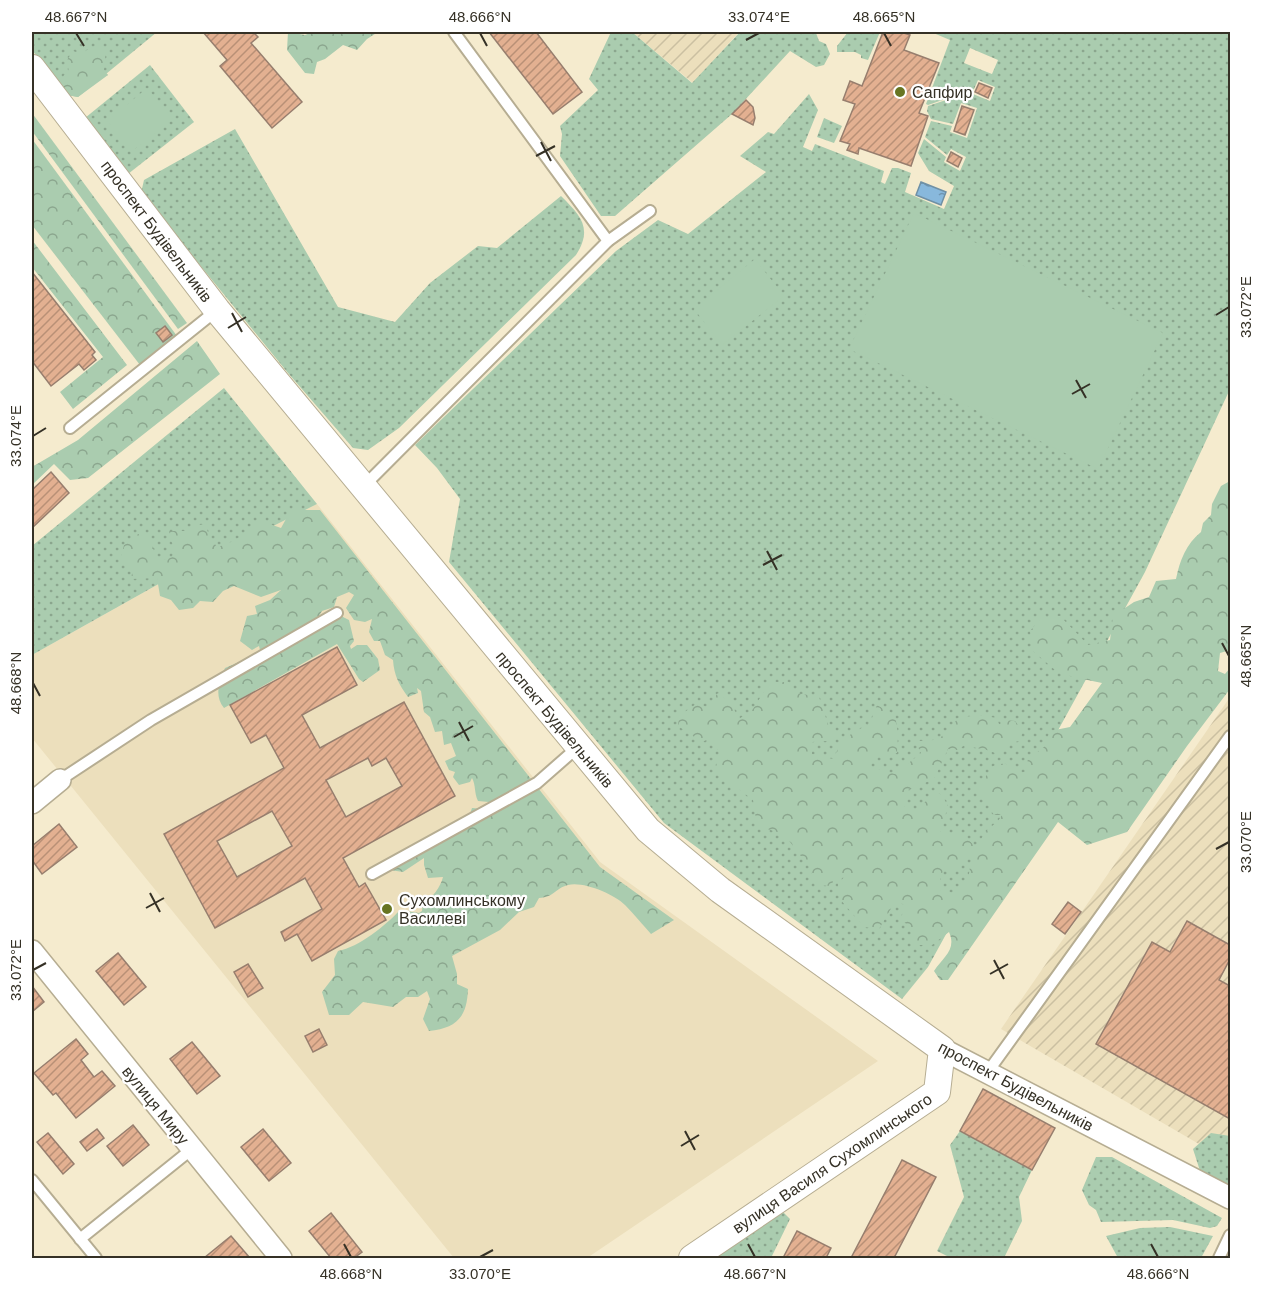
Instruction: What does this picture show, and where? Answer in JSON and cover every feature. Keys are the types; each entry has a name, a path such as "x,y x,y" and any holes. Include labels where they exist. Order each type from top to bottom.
{"street":[{"name":"проспект Будівельників","path":"32,68 217,310 648,830 702,875 942,1049 1230,1198"},
{"path":"32,804 60,780"},
{"name":"вулиця Миру","path":"32,951 281,1258"},
{"name":"вулиця Василя Сухомлинського","path":"692,1258 937,1092 942,1049"}],"lane":[{"path":"454,32 608,241"},
{"path":"362,487 608,241 650,211"},
{"path":"70,428 217,310"},
{"path":"60,780 151,720 337,613"},
{"path":"987,1073 1230,736"},
{"path":"372,874 537,783 579,747"},
{"path":"80,1239 192,1149"},
{"path":"32,1180 96,1258"},
{"path":"1219,1258 1230,1235"}],"shaded area":[{"path":"632,32 739,32 693,83"},
{"path":"317,504 600,862 878,1061 587,1258 454,1258 32,738 32,655 164,581"},
{"path":"1230,697 1230,1162 1001,1029"}],"green space":[{"path":"32,32 157,32 78,97 67,95 32,50"},
{"path":"288,32 305,35 313,32 378,32 367,39 357,50 343,45 325,59 317,62 314,74 305,73 287,50"},
{"path":"611,32 632,32 692,83 740,32 817,32 819,41 826,44 830,54 824,65 816,67 790,51 732,114 615,216 601,216 560,156 562,134 560,126 598,90 589,79"},
{"path":"848,32 880,32 868,60 861,58 861,55 855,52 837,52 837,46"},
{"path":"931,32 1230,32 1230,389 1145,572 928,967 902,999 664,823 449,562 460,499 437,468 415,445 616,251 658,220 688,234 766,172 740,156 768,132 774,134 809,94 818,110 803,147 812,151 815,144 884,171 881,182 885,184 892,168 911,173 905,192 944,209 954,186 929,171 918,153 924,139 946,157 944,162 960,171 966,157 951,149 947,155 925,137 931,121 952,126 950,132 967,138 977,108 961,103 953,124 931,119 927,111 928,106 973,91 973,94 990,101 995,87 978,80 974,89 926,104 950,40","holes":["970,48 998,60 992,74 964,63"]},
{"path":"100,45 106,49 104,70 108,75 78,97 67,95 59,86 64,75 69,73 67,60 73,51 82,54 89,48"},
{"path":"150,65 194,122 128,174 85,118"},
{"path":"147,88 173,119 131,152 107,121"},
{"path":"32,113 187,323 178,329 32,131"},
{"path":"824,118 842,126 834,143 817,137"},
{"path":"235,129 338,307 395,322 430,283 478,246 497,248 561,196 579,216 584,237 576,255 399,428 368,450 353,448 288,373 141,193 144,180"},
{"path":"32,139 177,336 140,365 32,225"},
{"path":"914,213 1163,333 1098,469 849,349"},
{"path":"32,240 127,365 73,409 60,392 103,357 32,267"},
{"path":"755,259 784,296 722,345 694,309"},
{"path":"197,341 220,374 88,478 70,480 54,464 32,485 32,467 78,440"},
{"path":"224,388 317,504 164,581 32,655 32,546"},
{"path":"1230,481 1230,650 1220,653 1218,671 1225,674 1230,668 1230,689 1127,832 1087,845 1058,822 948,980 940,980 934,971 950,949 949,932 932,945 913,945 912,928 901,920 904,905 896,900 879,929 864,927 839,898 838,884 845,876 834,875 832,886 815,885 810,868 784,834 757,826 753,800 724,778 716,767 719,753 713,737 702,742 678,726 679,716 696,704 707,707 718,693 731,703 739,719 753,709 770,682 789,682 797,693 819,697 834,736 827,741 812,742 812,754 833,759 843,739 870,723 877,705 895,715 898,734 897,753 874,757 867,766 895,774 921,753 915,741 940,737 958,718 978,715 997,718 999,724 1002,725 1005,720 1015,721 1023,731 1019,741 1008,744 1006,750 995,753 965,745 957,750 948,749 934,779 908,790 904,806 915,811 936,792 942,795 948,806 940,834 965,835 975,847 953,871 944,868 940,879 940,890 953,893 968,880 972,854 986,831 1002,815 994,815 989,808 992,804 977,789 993,766 1005,763 1017,773 1025,772 1028,759 1044,747 1050,731 1070,727 1102,683 1073,677 1055,670 1033,651 1030,631 1042,617 1060,616 1088,645 1110,640 1113,616 1134,602 1149,597 1156,581 1176,579 1184,553 1201,532 1203,523 1211,515 1212,504 1221,486"},
{"path":"291,510 320,510 600,867 674,920 651,934 625,905 614,897 598,889 582,885 568,885 548,896 539,898 534,907 519,912 500,930 452,956 457,984 468,989 463,1014 453,1024 429,1031 423,1019 430,999 427,991 418,997 406,997 393,1007 363,1002 349,1015 329,1015 322,992 335,975 334,959 338,951 371,935 400,910 419,913 422,911 423,903 433,895 442,881 443,877 428,878 424,858 403,872 390,870 391,857 469,817 472,808 485,809 489,802 478,801 472,778 470,782 459,785 453,777 455,772 449,770 445,761 456,756 451,743 444,745 442,731 435,732 430,717 424,712 421,691 417,688 418,693 408,697 402,688 393,660 385,655 380,641 374,641 369,632 372,619 365,622 354,620 346,608 354,595 349,592 337,597 334,607 322,611 317,619 343,617 349,620 354,641 350,646 351,649 357,645 367,645 378,659 380,670 363,682 337,644 224,708 218,694 225,668 246,659 263,662 259,646 252,650 240,641 247,616 257,614 255,606 270,600 281,590 261,597 234,586 223,591 213,602 200,601 193,608 179,610 171,600 160,596 157,578 131,579 133,568 121,557 124,545 138,534 151,538 155,556 163,560 172,557 175,548 169,531 188,531 194,526 205,524 217,547 240,537 261,521 281,528"},
{"path":"960,1131 1032,1170 1019,1197 1022,1221 1004,1258 951,1258 937,1251 964,1197 950,1145"},
{"path":"1211,1133 1230,1136 1230,1189 1201,1174 1193,1149"},
{"path":"1096,1157 1112,1157 1222,1218 1217,1226 1210,1228 1173,1220 1101,1222 1096,1210 1089,1205 1082,1190"},
{"path":"782,1211 790,1219 771,1258 711,1258"},
{"path":"1170,1227 1213,1236 1201,1258 1118,1258 1106,1236 1140,1228"}],"water":[{"path":"921,182 946,192 941,205 916,195"}],"building":[{"path":"203,32 253,32 258,37 251,43 302,102 272,128 220,66 227,60"},
{"path":"489,32 536,32 582,92 553,114"},
{"path":"883,32 901,32 910,35 904,50 939,63 919,113 928,116 911,166 859,148 858,154 847,150 850,144 840,141 855,104 843,100 850,81 862,86"},
{"path":"979,83 992,88 988,98 975,92"},
{"path":"746,100 753,107 755,118 753,125 732,114"},
{"path":"962,106 974,110 965,135 954,131"},
{"path":"951,152 962,158 958,167 947,161"},
{"path":"32,272 95,352 92,355 96,360 84,370 79,364 51,386 32,361"},
{"path":"165,326 172,335 163,342 156,333"},
{"path":"51,472 69,493 32,528 32,490"},
{"path":"337,647 357,685 302,715 320,748 404,702 455,796 343,858 359,887 365,883 386,920 312,961 297,934 285,941 281,932 322,909 305,878 215,928 164,834 284,768 266,735 251,743 230,705","holes":["368,758 372,766 386,758 402,786 346,817 326,780","272,811 292,846 237,877 217,841"]},
{"path":"59,824 77,847 42,874 32,860 32,846"},
{"path":"1068,902 1081,912 1065,934 1052,924"},
{"path":"1187,921 1230,945 1230,959 1219,980 1230,986 1230,1119 1096,1044 1152,942 1170,952"},
{"path":"118,953 146,987 124,1005 96,971"},
{"path":"248,964 263,988 248,997 234,972"},
{"path":"32,986 44,1002 32,1012"},
{"path":"319,1029 327,1045 313,1052 305,1036"},
{"path":"76,1039 88,1054 81,1060 94,1077 102,1071 115,1086 76,1118 56,1093 53,1095 34,1073"},
{"path":"192,1042 220,1076 197,1094 170,1059"},
{"path":"983,1089 1055,1128 1032,1170 960,1131"},
{"path":"133,1125 149,1145 123,1166 107,1146"},
{"path":"97,1129 104,1138 87,1151 80,1142"},
{"path":"263,1129 291,1163 269,1181 241,1147"},
{"path":"48,1133 74,1164 63,1174 37,1142"},
{"path":"902,1160 936,1177 894,1258 851,1258"},
{"path":"331,1213 362,1252 354,1258 331,1258 309,1231"},
{"path":"797,1231 831,1248 826,1258 783,1258"},
{"path":"231,1236 250,1258 204,1258"}],"place":[{"name":"Сапфир","path":"900,92"},
{"name":"Сухомлинському Василеві","path":"387,909"}]}
